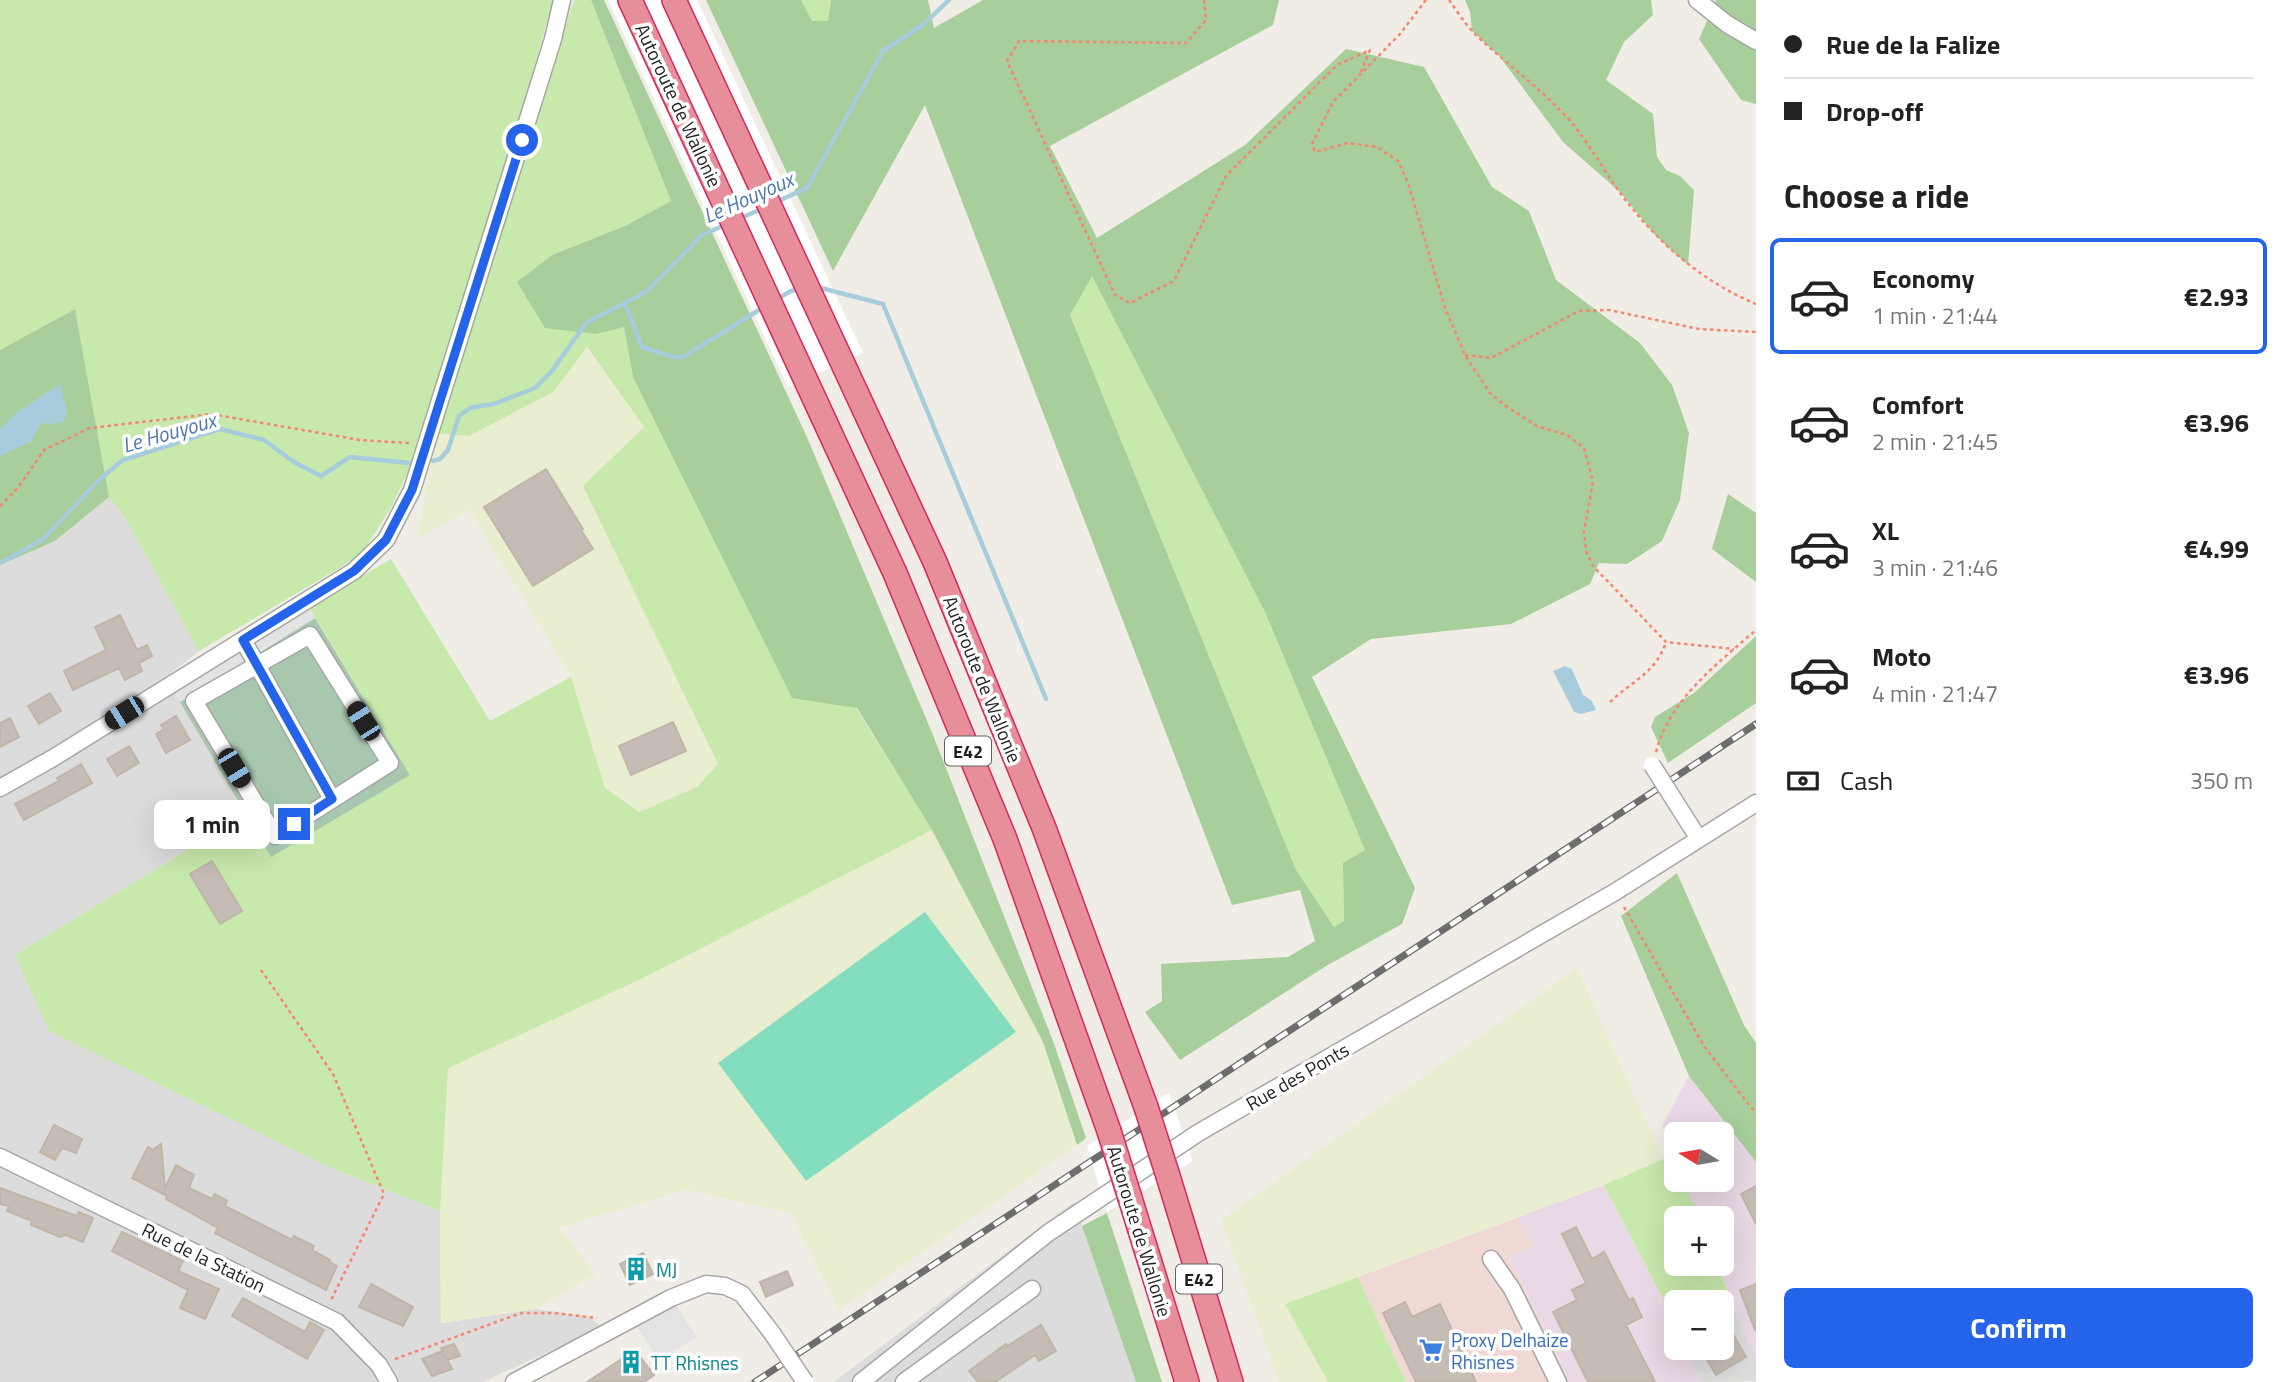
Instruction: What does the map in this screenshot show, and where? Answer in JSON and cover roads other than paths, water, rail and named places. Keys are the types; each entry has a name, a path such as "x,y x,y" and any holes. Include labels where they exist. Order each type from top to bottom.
{"highway":[{"name":"Autoroute de Wallonie","path":"630,0 895,573 1000,827 1109,1131 1187,1382"},
{"name":"Autoroute de Wallonie","path":"674,0 935,562 1039,816 1146,1107 1231,1382"}],"street":[{"path":"0,788 354,571 386,540 412,490 427,444 553,39 562,0"},
{"path":"1697,0 1727,24 1756,41"},
{"path":"310,635 390,764 275,836 194,701 257,666 310,635"},
{"path":"243,640 332,799"},
{"path":"1652,765 1699,839"},
{"name":"Rue des Ponts","path":"861,1382 1048,1233 1198,1133 1615,892 1756,803"},
{"name":"Rue de la Station","path":"0,1157 337,1322 379,1365 388,1382"},
{"path":"1491,1259 1512,1289 1558,1382"},
{"path":"514,1382 671,1298 706,1284 724,1286 742,1294 806,1382"},
{"path":"904,1382 1032,1289"}],"water":[{"path":"60,384 67,410 65,421 41,423 31,442 0,456 0,429 16,413"},
{"path":"1565,666 1572,669 1583,695 1592,701 1596,710 1581,714 1574,712 1553,671"}],"waterway":[{"name":"Le Houyoux","path":"776,202 807,188 883,51 924,24 949,0"},
{"name":"Le Houyoux","path":"738,219 762,209"},
{"name":"Le Houyoux","path":"433,461 440,459 448,450 459,416 470,408 494,404 535,388 552,371 586,323 646,292 702,235 727,224"},
{"path":"817,287 883,304 1046,699"},
{"path":"777,299 801,289"},
{"path":"625,303 642,347 673,357 683,357 764,307"},
{"name":"Le Houyoux","path":"0,563 42,540 100,479 123,460 220,429 264,440 294,462 321,476 350,457 409,463"}],"railway":[{"path":"755,1382 1756,724"}],"place":[{"name":"MJ","path":"636,1269"},
{"name":"Proxy Delhaize Rhisnes","path":"1431,1350"},
{"name":"TT Rhisnes","path":"631,1362"}]}
